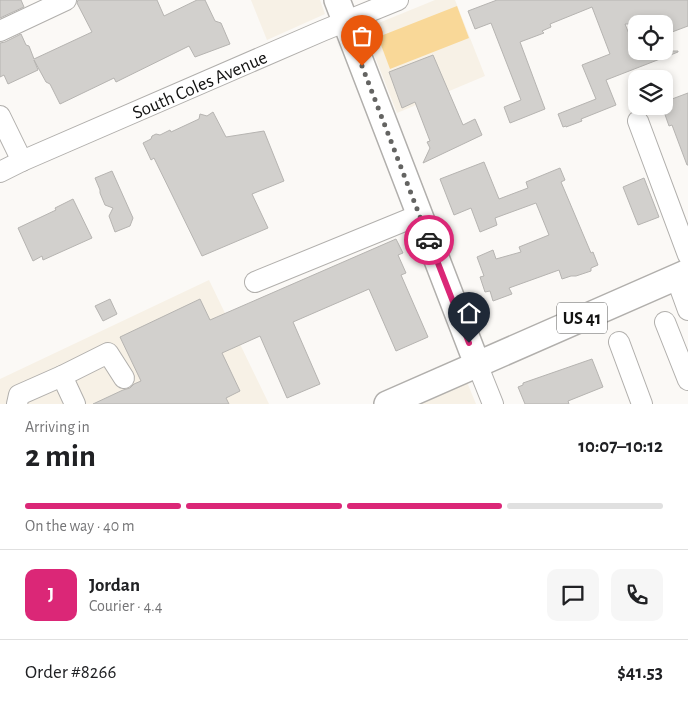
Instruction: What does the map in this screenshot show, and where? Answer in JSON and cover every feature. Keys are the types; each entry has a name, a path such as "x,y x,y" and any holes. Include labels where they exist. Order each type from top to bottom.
{"main road":[{"path":"341,11 477,364"},
{"name":"US 41","path":"387,404 682,275"}],"street":[{"path":"0,31 66,0"},
{"name":"South Coles Avenue","path":"0,172 341,11 398,0"},
{"path":"0,116 22,161"},
{"path":"638,121 688,255"},
{"path":"255,282 420,215"},
{"path":"682,275 688,310"},
{"path":"666,322 688,380"},
{"path":"619,342 642,404"},
{"path":"17,404 19,395 108,353 124,378"},
{"path":"477,364 492,404"},
{"path":"62,376 75,404"}],"shaded area":[{"path":"251,0 320,0 325,14 267,40"},
{"path":"435,0 455,0 485,76 397,113 364,29"},
{"path":"457,6 469,38 390,69 378,37"},
{"path":"209,280 269,404 0,404 0,379"},
{"path":"467,382 476,404 417,404"}],"building":[{"path":"0,0 21,0 24,7 0,18"},
{"path":"78,0 157,0 164,16 197,0 205,0 215,21 221,23 230,44 195,57 189,46 116,82 114,78 60,104 50,84 46,82 34,60 38,70 8,84 4,75 0,77 0,43 21,34 26,45 29,46 34,59 92,32 77,3"},
{"path":"497,0 688,0 688,26 673,32 673,15 628,15 628,24 625,24 628,31 628,60 657,60 606,80 616,105 581,119 582,121 563,127 558,114 596,99 582,65 610,54 592,7 550,24 551,27 542,31 544,33 520,42 545,109 510,123 504,107 521,100 491,23 475,29 468,11"},
{"path":"433,55 463,125 475,119 482,135 423,163 430,148 427,142 430,141 415,102 402,108 389,72"},
{"path":"688,93 688,165 672,125 669,126 665,115 673,115 673,99"},
{"path":"213,112 226,137 264,131 284,181 252,194 268,228 202,256 154,158 151,160 143,143 156,134 160,135 170,130 171,132 199,119 200,114 207,116"},
{"path":"484,162 499,199 528,188 526,182 560,168 565,180 561,182 591,253 593,252 598,265 591,268 591,271 562,279 559,270 509,288 512,294 493,301 490,291 485,292 480,277 484,276 477,257 493,250 496,259 521,252 519,247 549,235 536,203 495,218 497,225 480,232 471,208 454,215 440,179"},
{"path":"112,171 133,218 130,226 115,232 109,216 113,208 105,205 95,178"},
{"path":"644,178 659,217 638,225 623,187"},
{"path":"73,199 92,238 43,260 42,256 33,261 18,228 56,210 55,208"},
{"path":"396,239 403,253 398,255 406,273 401,275 428,337 396,351 369,289 293,322 320,384 287,398 260,336 222,353 240,391 226,398 229,404 93,404 130,388 141,381 120,337 200,299 210,320"},
{"path":"110,299 117,314 103,321 95,306"},
{"path":"592,359 603,387 568,401 569,404 525,404 518,387 523,385 523,383"}],"way so far":[{"path":"362,66 429,240"}],"route":[{"path":"429,240 469,343"}]}
